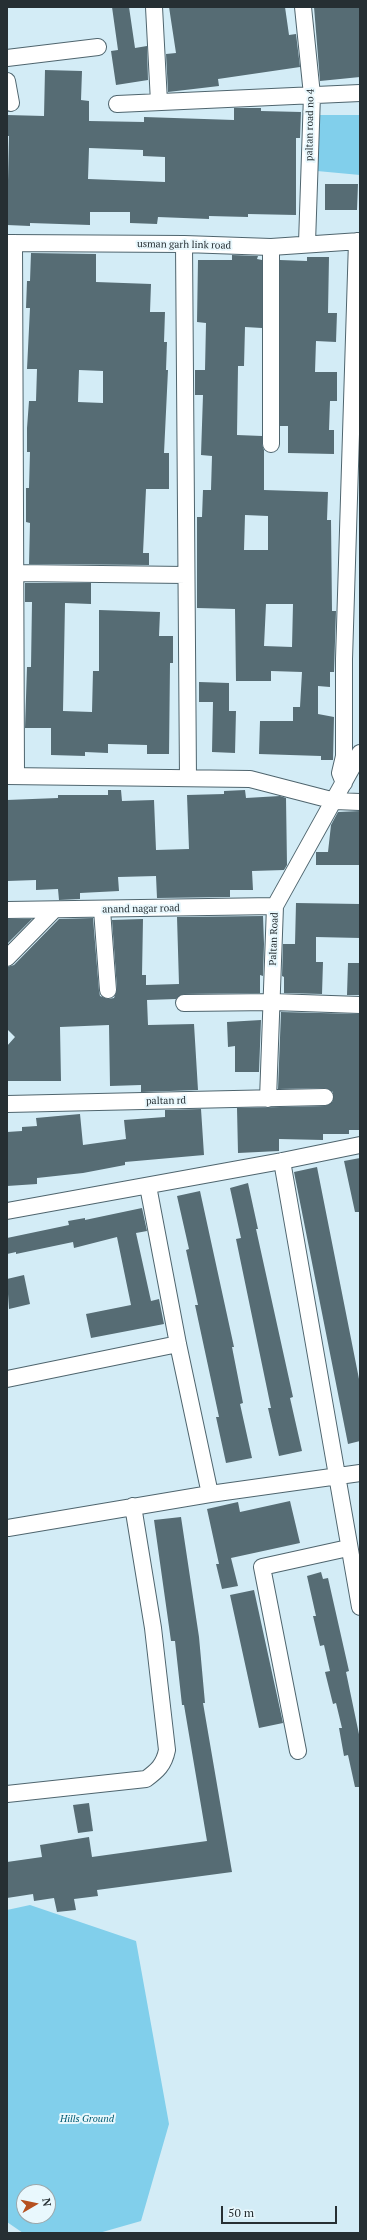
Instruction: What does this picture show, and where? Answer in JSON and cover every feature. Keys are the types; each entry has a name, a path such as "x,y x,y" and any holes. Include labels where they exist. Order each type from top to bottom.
{"street":[{"path":"154,7 159,102"},
{"name":"paltan road no 4","path":"303,7 312,95 307,243"},
{"path":"7,58 98,47"},
{"path":"7,81 11,103"},
{"path":"117,104 360,92"},
{"path":"344,784 340,773 344,756 344,659 357,365 358,241"},
{"name":"usman garh link road","path":"11,243 184,244 271,247 307,243 358,241"},
{"path":"11,243 16,573 12,776 250,779 335,801 360,802"},
{"path":"184,244 188,778"},
{"path":"271,247 271,444"},
{"path":"16,573 186,575"},
{"name":"Paltan Road","path":"268,1099 269,1043 273,1002 275,906 335,801 360,753"},
{"name":"anand nagar road","path":"7,910 102,910 275,906"},
{"path":"7,958 54,910"},
{"path":"102,910 108,990"},
{"path":"184,1003 273,1002 360,1005"},
{"name":"paltan rd","path":"7,1104 324,1097"},
{"path":"7,1211 282,1161 360,1145"},
{"path":"282,1161 348,1548 360,1607"},
{"path":"148,1186 178,1344 210,1494"},
{"path":"7,1379 178,1344"},
{"path":"8,1528 133,1506 360,1473"},
{"path":"7,1794 146,1780 157,1771 165,1761 167,1750 153,1628 133,1506"},
{"path":"298,1751 262,1567 348,1548"}],"green space":[{"path":"316,115 360,115 360,175 317,171"},
{"name":"Hills Ground","path":"30,1905 136,1941 169,2124 141,2221 99,2233 23,2233 7,2222 7,1910"}],"building":[{"path":"112,7 129,7 135,48 147,46 148,80 116,85 111,51 118,50"},
{"path":"169,7 285,7 289,35 296,34 300,67 218,79 219,86 168,92 166,54 176,53"},
{"path":"314,7 360,7 360,77 320,81"},
{"path":"45,70 82,71 81,100 89,101 89,121 144,122 144,117 234,120 234,108 261,108 261,111 301,112 300,138 296,138 296,215 248,214 248,217 209,216 209,219 158,217 157,224 130,223 130,212 90,212 90,225 30,223 30,226 7,225 9,136 7,136 7,115 44,116","holes":["89,148 143,150 143,156 165,157 165,182 88,179"]},
{"path":"325,184 358,184 357,210 325,210"},
{"path":"31,253 96,254 96,282 151,284 150,312 165,312 164,342 167,342 166,370 168,370 164,453 169,453 169,489 146,489 143,553 149,553 149,565 29,564 30,523 26,522 26,488 29,488 30,452 27,452 27,428 29,401 36,401 37,369 27,369 30,308 26,308 27,281 30,281","holes":["79,370 103,371 103,403 78,402"]},
{"path":"232,255 258,256 257,259 262,260 262,328 245,327 244,366 238,366 237,435 262,436 264,450 264,490 328,492 327,520 331,520 332,611 336,611 334,672 330,672 330,687 318,686 318,714 334,717 333,760 321,760 321,756 259,754 260,721 293,721 293,707 300,707 302,672 271,671 271,681 236,681 235,609 197,608 197,517 202,517 203,490 211,490 212,456 201,455 203,395 195,395 195,370 205,370 206,323 197,322 198,260 232,260","holes":["245,515 268,516 268,550 244,550","266,604 293,604 292,647 264,646"]},
{"path":"307,257 329,257 328,313 337,313 336,342 316,341 315,372 337,372 337,401 330,401 329,430 334,430 334,454 288,453 288,426 280,426 280,260 307,261"},
{"path":"25,583 91,583 91,604 65,603 63,711 92,712 93,671 99,671 99,610 160,612 159,636 173,636 173,663 170,663 169,754 147,754 147,745 108,744 108,753 85,752 85,756 51,755 51,728 25,728 27,667 31,667 32,602 25,602"},
{"path":"199,682 229,683 229,711 236,711 235,753 212,752 213,702 199,702"},
{"path":"108,790 121,790 122,801 154,800 156,850 189,849 187,795 224,794 224,791 245,790 246,798 280,796 286,798 287,865 284,870 252,871 253,890 230,890 230,897 157,898 156,876 118,877 119,891 80,893 80,899 59,900 58,889 36,890 36,880 7,881 7,800 58,798 58,795 108,795"},
{"path":"360,811 360,865 316,865 316,852 328,852 331,825 338,812"},
{"path":"296,903 360,904 360,938 316,937 316,962 323,962 322,994 284,993 284,977 282,976 283,944 295,944"},
{"path":"263,916 263,976 260,975 260,993 184,994 176,999 147,1000 148,1025 194,1024 198,1090 141,1092 141,1085 110,1086 109,1025 60,1027 61,1081 7,1081 7,1046 15,1037 7,1029 7,967 14,965 59,919 93,918 99,991 100,996 108,999 114,998 117,989 112,920 143,919 142,975 146,975 146,985 179,984 177,917"},
{"path":"7,919 32,919 7,944"},
{"path":"348,963 360,963 360,995 347,995"},
{"path":"281,1012 360,1014 360,1130 349,1130 349,1134 323,1134 323,1140 279,1139 279,1151 238,1153 237,1108 325,1106 333,1101 333,1092 325,1088 278,1089"},
{"path":"261,1020 259,1072 235,1072 235,1046 228,1047 227,1022"},
{"path":"201,1109 204,1155 125,1162 125,1165 83,1173 37,1178 37,1184 7,1186 7,1132 22,1131 22,1127 37,1126 36,1118 80,1114 83,1145 126,1139 124,1120 165,1117 165,1110"},
{"path":"360,1158 360,1212 355,1212 344,1161"},
{"path":"317,1167 360,1384 360,1441 348,1444 294,1172"},
{"path":"248,1183 258,1229 256,1229 293,1397 290,1398 302,1451 279,1456 268,1408 271,1408 236,1239 241,1238 230,1188"},
{"path":"200,1191 234,1347 232,1347 243,1403 240,1404 252,1458 226,1463 216,1417 219,1417 195,1305 198,1305 186,1250 189,1249 177,1196"},
{"path":"142,1208 147,1231 136,1233 151,1301 159,1299 164,1324 91,1338 86,1314 131,1305 117,1237 74,1248 73,1242 16,1254 16,1252 7,1254 7,1238 69,1225 68,1221 85,1218 85,1220"},
{"path":"24,1275 30,1304 9,1309 7,1279"},
{"path":"290,1501 300,1543 231,1558 238,1586 222,1589 216,1564 219,1564 207,1509 238,1502 240,1512"},
{"path":"181,1517 199,1637 205,1703 203,1703 232,1872 97,1890 98,1896 74,1899 76,1910 57,1912 54,1898 34,1901 33,1894 7,1898 7,1862 42,1857 40,1845 89,1837 92,1857 207,1841 184,1705 182,1705 175,1641 171,1641 154,1520"},
{"path":"321,1572 323,1579 328,1578 349,1671 346,1672 360,1739 360,1787 355,1787 348,1755 344,1756 339,1728 342,1728 336,1703 333,1704 325,1672 330,1671 324,1645 320,1646 313,1616 316,1616 307,1576"},
{"path":"254,1590 283,1723 259,1728 230,1595"},
{"path":"89,1803 93,1831 78,1833 73,1805"}]}
